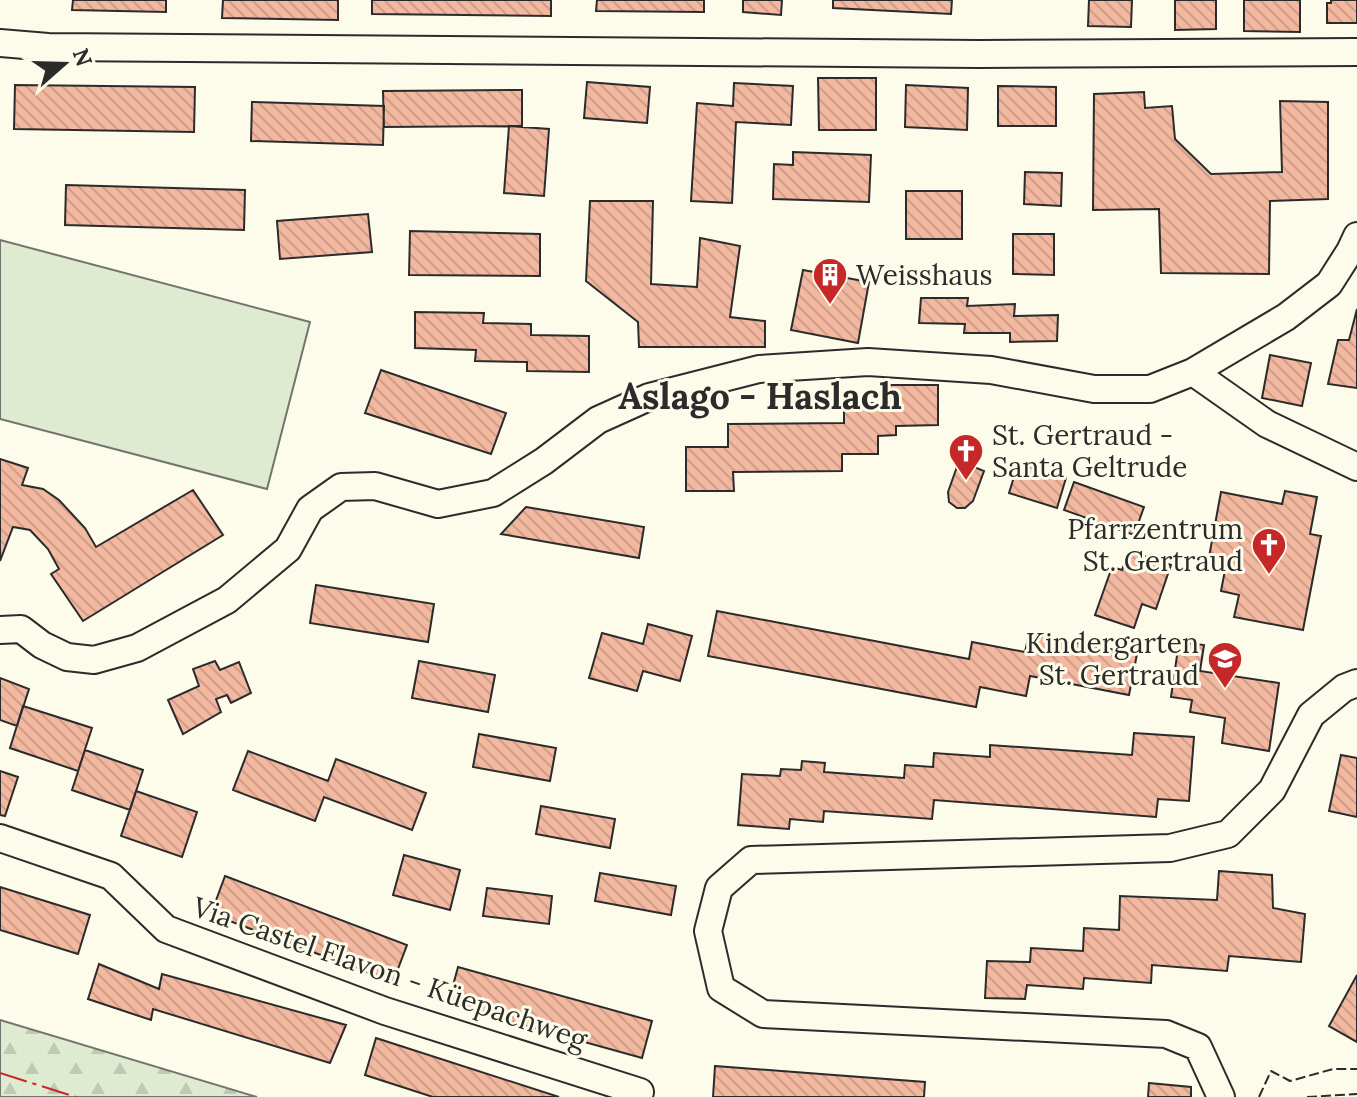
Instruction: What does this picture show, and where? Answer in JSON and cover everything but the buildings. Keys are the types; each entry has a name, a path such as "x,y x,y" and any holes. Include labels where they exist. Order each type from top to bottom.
{"street":[{"path":"0,43 64,47 947,53 1357,52"},
{"path":"0,630 21,629 42,645 67,657 94,660 137,648 227,600 288,549 310,509 341,487 375,486 438,504 493,493 544,461 598,420 649,397 759,369 868,362 991,370 1094,389 1150,389 1193,372 1286,317 1329,284 1357,236"},
{"path":"1193,372 1267,424 1357,467"},
{"path":"1221,1097 1198,1047 1166,1034 763,1014 721,988 708,931 719,888 751,860 1170,848 1228,834 1272,790 1311,715 1344,688 1357,683"},
{"name":"Via Castel Flavon - Küepachweg","path":"0,838 111,876 166,929 385,1011 640,1092"}],"green space":[{"path":"0,240 310,322 267,489 0,419"},
{"path":"0,1020 257,1097 0,1097"}],"fence":[{"path":"1259,1097 1271,1071 1290,1081 1333,1069 1357,1069"},
{"path":"1307,1097 1357,1094"}],"power":[{"path":"0,1073 76,1097"}],"place":[{"name":"Weisshaus","path":"830,306"},
{"name":"St. Gertraud - Santa Geltrude","path":"966,482"},
{"name":"Pfarrzentrum St. Gertraud","path":"1269,576"},
{"name":"Kindergarten St. Gertraud","path":"1225,690"}],"district":[{"name":"Aslago - Haslach","path":"760,396"}]}
